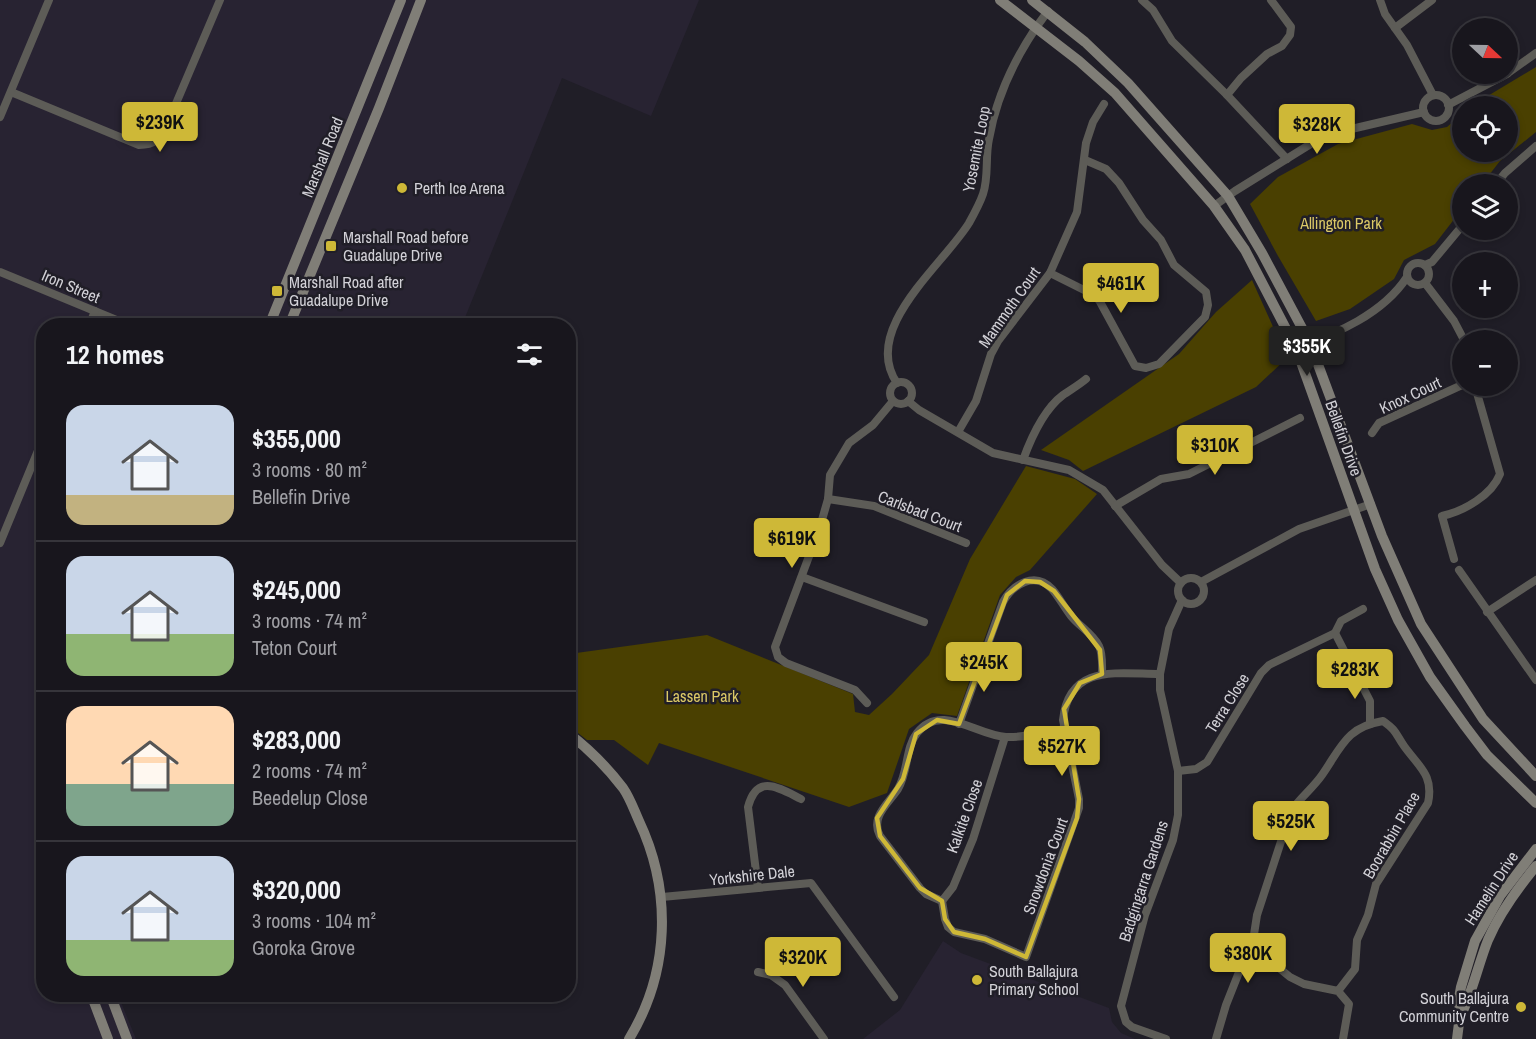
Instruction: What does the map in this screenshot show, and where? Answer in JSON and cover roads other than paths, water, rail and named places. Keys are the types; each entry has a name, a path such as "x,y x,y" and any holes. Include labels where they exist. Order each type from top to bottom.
{"main road":[{"name":"Marshall Road","path":"272,318 401,0"},
{"name":"Marshall Road","path":"292,318 421,0"},
{"name":"Bellefin Drive","path":"1000,0 1037,26 1114,93 1214,206 1245,250 1296,348 1375,569 1398,620 1431,677 1487,755 1536,803"},
{"name":"Bellefin Drive","path":"1032,0 1085,42 1128,83 1228,196 1262,253 1310,343 1382,536 1421,624 1483,719 1536,776"},
{"path":"576,739 594,753 628,796 649,841 662,897 658,969 651,994 629,1039"},
{"name":"Hamelin Drive","path":"1457,1039 1461,987 1475,940 1500,896 1536,849"},
{"name":"Hamelin Drive","path":"1460,1015 1469,999 1495,925 1514,893 1536,866"},
{"path":"94,1002 108,1039"},
{"path":"113,1002 128,1039"}],"street":[{"path":"0,117 49,0"},
{"path":"10,92 139,145 150,145 160,138 166,127 220,0"},
{"path":"1142,0 1153,10 1172,40 1287,159"},
{"path":"1227,95 1267,54 1282,46 1290,35 1291,27 1271,0"},
{"path":"1380,0 1385,14 1421,70 1433,95"},
{"path":"1395,28 1432,0"},
{"name":"Yosemite Loop","path":"897,383 891,375 888,363 890,334 908,300 969,223 984,192 988,141 995,111 1013,68 1048,11"},
{"path":"1518,65 1536,53"},
{"path":"1448,105 1487,84"},
{"path":"1433,95 1443,97 1448,105 1446,116 1437,121 1430,120 1424,112 1425,101 1433,95"},
{"name":"Mammoth Court","path":"958,432 976,401 991,354 998,340 1050,273 1077,212 1086,143 1093,122 1104,104"},
{"path":"1214,206 1317,140 1338,131 1424,112"},
{"path":"1504,174 1536,146"},
{"path":"1050,273 1088,291 1099,300 1135,366 1146,368 1159,364 1205,318 1208,305 1206,292 1174,265 1161,240 1143,220 1106,168 1085,160"},
{"path":"1296,348 1321,340 1365,317 1400,289 1410,266 1432,262 1452,238"},
{"path":"1407,277 1409,281 1417,285 1425,283 1429,276 1425,265"},
{"name":"Iron Street","path":"0,272 112,318"},
{"path":"1425,283 1459,330"},
{"path":"92,318 95,311"},
{"path":"1023,460 1047,413 1061,396 1086,379"},
{"path":"903,382 909,386 912,392 908,401 902,404 893,401 890,391 897,383 903,382"},
{"name":"Knox Court","path":"1372,433 1379,423 1452,390"},
{"path":"1454,559 1442,516 1457,512 1496,486 1500,474 1478,396"},
{"path":"867,703 855,690 786,663 778,657 775,647 802,577 828,499 830,475 849,443 873,425 893,401"},
{"path":"908,401 919,410 993,453 1069,470 1103,490 1162,566 1181,583"},
{"path":"1115,506 1161,479 1189,474 1300,418"},
{"path":"0,543 36,455"},
{"name":"Carlsbad Court","path":"828,499 874,506 966,543"},
{"path":"1201,582 1299,529 1371,504"},
{"path":"1459,570 1536,680"},
{"path":"802,577 924,622"},
{"path":"959,724 1007,595 1017,584 1025,581 1039,578 1054,591 1071,616 1098,644 1102,674"},
{"path":"1189,578 1201,582 1204,595 1198,602 1190,604 1182,600 1178,592 1181,583 1189,578"},
{"path":"1487,612 1536,580"},
{"name":"Badgingarra Gardens","path":"1166,1039 1132,1028 1122,1014 1121,1000 1145,915 1173,840 1178,815 1178,771 1162,700 1160,674 1169,629 1182,600"},
{"name":"Terra Close","path":"1178,771 1196,769 1207,762 1261,673 1269,665 1335,633 1341,621 1363,609"},
{"path":"1335,633 1370,701 1370,724 1350,735 1336,751 1322,776 1291,811 1257,915 1253,941 1257,950 1297,980 1317,988 1338,991 1349,1004 1343,1039"},
{"name":"Snowdonia Court","path":"942,901 945,919 954,932 985,939 1026,957 1079,808 1063,720 1064,709 1073,690 1087,678 1102,674 1160,674"},
{"path":"942,901 926,894 920,888 880,836 876,826 877,818 903,779 910,745 916,734 926,725 937,720 948,720 986,734 1005,737 1065,729"},
{"name":"Boorabbin Place","path":"1338,991 1355,969 1357,940 1368,915 1376,884 1428,803 1431,790 1425,772 1405,747 1396,730 1383,722 1370,724"},
{"name":"Kalkite Close","path":"942,901 953,887 973,839 1005,737"},
{"path":"758,888 748,807 751,795 763,786 774,786 801,799"},
{"name":"Yorkshire Dale","path":"662,897 811,883 894,997"},
{"path":"1216,1039 1226,1005 1245,957 1257,950"},
{"path":"758,972 771,975 785,985 824,1039"}],"place":[{"name":"Perth Ice Arena","path":"402,188"},
{"name":"Marshall Road before Guadalupe Drive","path":"331,246"},
{"name":"Marshall Road after Guadalupe Drive","path":"277,291"},
{"name":"South Ballajura Primary School","path":"977,980"},
{"name":"South Ballajura Community Centre","path":"1521,1007"}],"park label":[{"name":"Allington Park","path":"1341,223"},
{"name":"Lassen Park","path":"702,696"}]}
